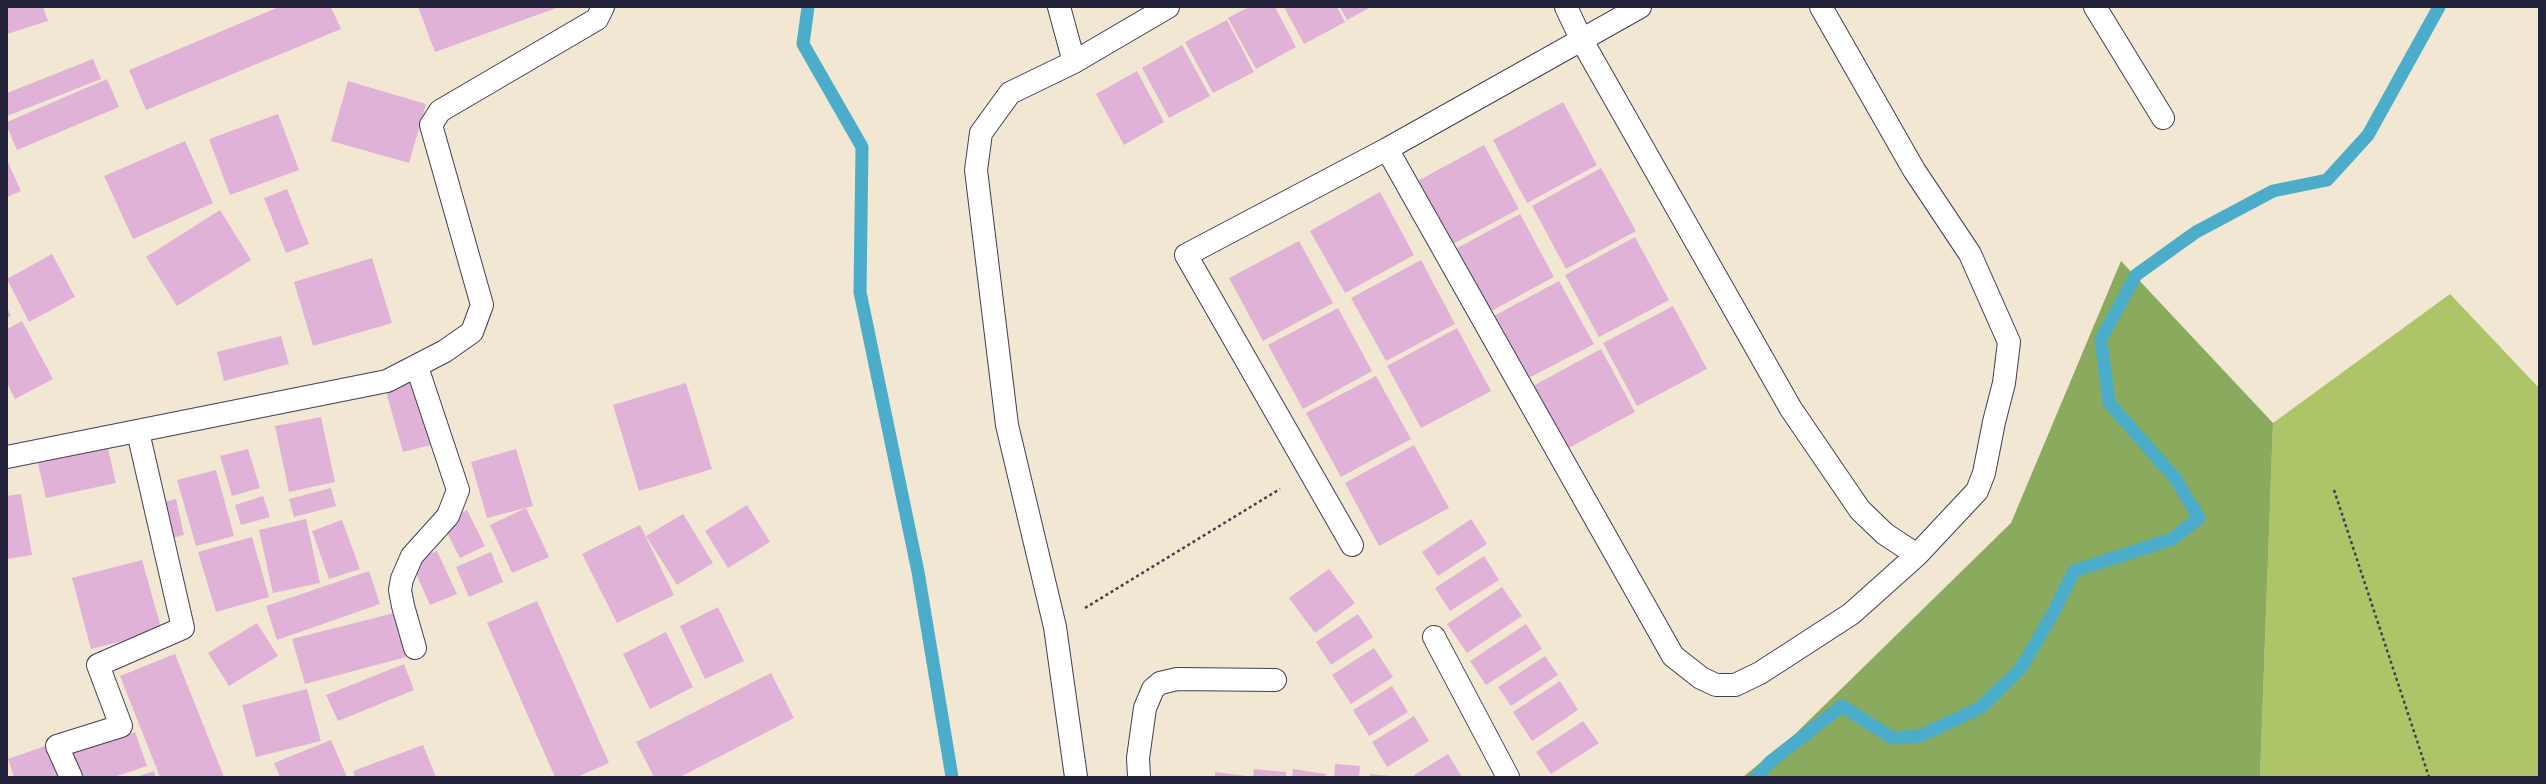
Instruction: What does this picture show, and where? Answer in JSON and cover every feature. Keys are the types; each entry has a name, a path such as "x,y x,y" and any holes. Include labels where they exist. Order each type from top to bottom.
{"street":[{"path":"7,457 364,387 387,381 416,367 472,332 482,305 431,125 440,111 597,19 603,7"},
{"path":"1059,7 1074,62"},
{"path":"1076,777 1055,627 1007,425 976,170 981,133 1010,93 1074,62 1168,7"},
{"path":"1566,7 1581,39 1791,410 1860,510 1885,534 1917,555"},
{"path":"1352,544 1186,255 1387,149 1640,7"},
{"path":"1387,149 1673,656 1701,678 1716,685 1735,685 1760,673 1851,614 1917,555 1977,491 1984,473 1994,422 2004,383 2009,342 1970,254 1914,170 1822,7"},
{"path":"2095,7 2163,118"},
{"path":"415,648 403,606 400,590 402,579 412,556 448,516 458,490 416,367"},
{"path":"71,777 57,746 121,726 98,665 183,628 138,432"},
{"path":"1434,637 1508,777"},
{"path":"1139,777 1138,758 1145,708 1152,690 1160,683 1177,679 1275,680"}],"path":[{"path":"1055,627 1310,471"},
{"path":"2334,490 2429,777"}],"green space":[{"path":"2121,261 2273,423 2260,777 1743,777 1793,736 2011,523"},
{"path":"2450,294 2539,388 2539,777 2260,777 2273,423"}],"building":[{"path":"7,7 43,7 48,21 7,34"},
{"path":"279,7 331,7 341,29 146,110 129,70"},
{"path":"418,7 559,7 435,52"},
{"path":"1249,7 1275,7 1296,47 1256,69 1228,18"},
{"path":"1284,7 1337,7 1345,22 1304,44"},
{"path":"1340,7 1371,7 1347,20"},
{"path":"1227,20 1254,72 1213,93 1185,42"},
{"path":"1182,45 1210,96 1169,118 1142,68"},
{"path":"93,59 101,79 7,116 7,93"},
{"path":"1137,71 1164,122 1124,145 1096,94"},
{"path":"107,79 119,107 17,150 7,127 7,122"},
{"path":"348,81 426,104 409,163 331,141"},
{"path":"1563,102 1597,165 1527,203 1493,140"},
{"path":"278,114 299,170 230,195 209,139"},
{"path":"185,141 213,203 133,239 104,176"},
{"path":"1484,145 1519,209 1449,246 1414,183"},
{"path":"7,160 21,191 7,197"},
{"path":"1601,168 1636,231 1566,269 1532,206"},
{"path":"287,189 309,244 286,253 264,198"},
{"path":"1380,192 1414,255 1345,293 1310,231"},
{"path":"220,210 251,260 177,306 146,257"},
{"path":"1520,214 1554,277 1484,315 1450,252"},
{"path":"1635,237 1669,300 1599,337 1565,275"},
{"path":"1299,241 1333,303 1263,341 1229,278"},
{"path":"52,254 75,297 29,322 7,279"},
{"path":"372,258 392,323 313,346 294,282"},
{"path":"1421,260 1455,324 1386,361 1351,298"},
{"path":"1559,281 1594,344 1523,381 1490,318"},
{"path":"1673,306 1707,369 1637,406 1603,343"},
{"path":"7,308 11,316 7,318"},
{"path":"1338,308 1372,371 1303,409 1268,345"},
{"path":"22,321 53,379 15,399 7,383 7,329"},
{"path":"1457,328 1491,391 1421,428 1387,366"},
{"path":"281,336 289,364 224,381 217,352"},
{"path":"1601,349 1635,412 1565,450 1531,387"},
{"path":"1376,376 1411,439 1341,477 1306,413"},
{"path":"417,379 435,444 403,452 385,388"},
{"path":"686,383 712,469 639,491 613,405"},
{"path":"321,417 335,482 289,492 275,426"},
{"path":"106,440 116,483 46,498 36,455"},
{"path":"1414,445 1449,508 1379,546 1345,483"},
{"path":"248,449 260,488 232,496 220,456"},
{"path":"516,449 533,506 487,518 471,462"},
{"path":"216,470 234,536 196,546 177,480"},
{"path":"331,488 336,506 294,517 289,499"},
{"path":"21,494 32,555 7,559 7,496"},
{"path":"263,496 270,517 241,525 235,505"},
{"path":"176,499 184,535 168,539 159,503"},
{"path":"747,505 770,542 728,568 705,531"},
{"path":"526,508 549,557 512,573 490,525"},
{"path":"467,510 485,546 460,558 442,523"},
{"path":"683,514 713,563 677,585 646,536"},
{"path":"306,519 320,583 273,593 259,530"},
{"path":"1471,519 1487,544 1438,576 1422,552"},
{"path":"342,520 360,569 329,579 312,531"},
{"path":"640,525 674,595 617,623 582,554"},
{"path":"252,537 269,597 216,612 198,552"},
{"path":"437,551 457,594 430,605 411,562"},
{"path":"491,552 503,582 469,597 456,567"},
{"path":"1484,556 1499,580 1450,611 1435,588"},
{"path":"142,560 162,631 91,649 72,578"},
{"path":"1329,569 1355,603 1315,633 1289,598"},
{"path":"369,571 380,604 277,640 266,606"},
{"path":"1502,587 1522,616 1467,653 1447,624"},
{"path":"537,601 609,763 577,777 555,777 487,623"},
{"path":"718,607 744,661 705,679 680,626"},
{"path":"394,613 406,657 305,684 292,639"},
{"path":"1358,614 1373,637 1331,665 1316,642"},
{"path":"257,623 278,656 229,686 208,653"},
{"path":"1526,624 1542,649 1486,685 1470,661"},
{"path":"666,632 693,687 650,709 623,654"},
{"path":"1374,648 1393,677 1351,704 1332,675"},
{"path":"175,654 224,777 160,777 120,676"},
{"path":"1545,656 1558,675 1511,706 1498,687"},
{"path":"404,664 414,690 338,721 326,695"},
{"path":"771,673 794,718 680,777 654,777 636,742"},
{"path":"1560,681 1578,710 1532,741 1513,712"},
{"path":"1392,686 1408,712 1369,736 1353,710"},
{"path":"307,689 321,741 256,757 242,705"},
{"path":"1414,716 1429,741 1387,767 1372,742"},
{"path":"1583,721 1599,743 1551,774 1536,752"},
{"path":"135,732 147,766 114,777 81,777 73,753"},
{"path":"331,740 347,777 280,777 274,763"},
{"path":"51,744 62,777 14,777 8,759"},
{"path":"423,745 436,777 355,777 353,771"},
{"path":"1448,754 1462,777 1415,777 1414,775"},
{"path":"1335,764 1360,766 1359,777 1334,777"},
{"path":"1254,769 1286,772 1286,777 1253,777"},
{"path":"1293,769 1326,774 1325,777 1292,777"},
{"path":"154,771 156,777 137,777"},
{"path":"1215,772 1246,776 1246,777 1215,777"},
{"path":"1370,774 1391,776 1391,777 1370,777"}],"waterway":[{"path":"808,7 803,44 862,147 860,292 918,572 952,777"},
{"path":"1756,777 1770,762 1842,706 1892,738 1920,736 1980,708 2021,668 2053,613 2074,571 2172,539 2199,518 2175,478 2109,403 2101,339 2136,275 2196,232 2273,191 2327,180 2368,135 2439,7"}]}
